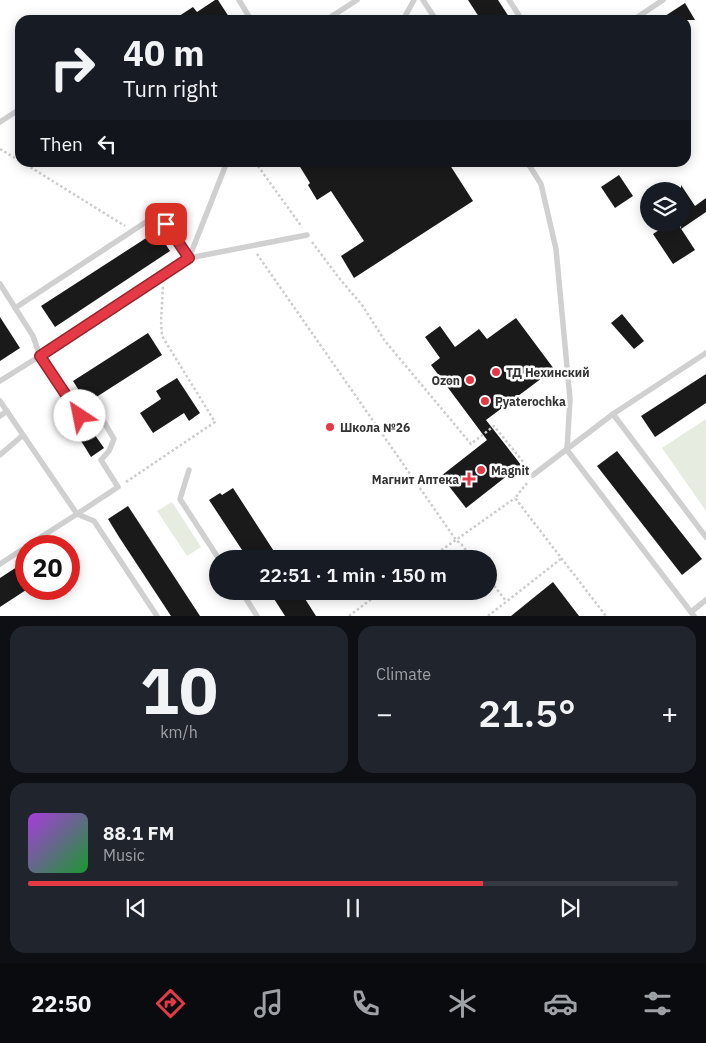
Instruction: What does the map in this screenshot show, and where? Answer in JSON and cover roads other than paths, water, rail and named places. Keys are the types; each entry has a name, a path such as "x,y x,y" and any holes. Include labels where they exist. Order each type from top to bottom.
{"lane":[{"path":"239,0 248,15"},
{"path":"334,15 357,0"},
{"path":"406,15 414,0"},
{"path":"423,0 433,15"},
{"path":"509,0 519,15"},
{"path":"640,15 663,0"},
{"path":"0,122 15,112"},
{"path":"189,258 225,167"},
{"path":"530,167 541,184 556,249 570,399 567,450 692,614 706,600"},
{"path":"15,308 149,220 158,220 166,224 189,258"},
{"path":"0,381 189,258 307,235"},
{"path":"0,284 33,336 40,356 80,416 104,422 114,439 109,451 101,460 118,487 45,535"},
{"path":"534,475 613,414 706,353"},
{"path":"0,402 77,514 94,521 157,616"},
{"path":"0,416 7,411"},
{"path":"613,414 706,537"},
{"path":"0,455 23,435"},
{"path":"189,470 180,499 213,550"},
{"path":"0,564 15,555"},
{"path":"247,600 257,616"}],"place":[{"name":"ТД Нехинский","path":"496,372"},
{"name":"Ozon","path":"470,380"},
{"name":"Pyaterochka","path":"485,401"},
{"name":"Школа №26","path":"330,427"},
{"name":"Magnit","path":"481,470"},
{"name":"Магнит Аптека","path":"469,479"}]}
